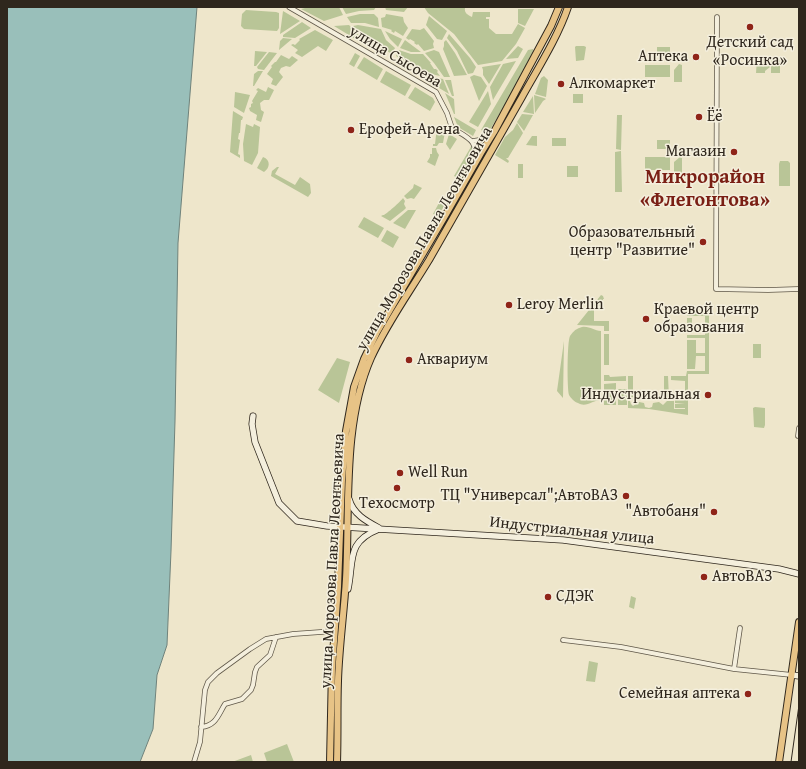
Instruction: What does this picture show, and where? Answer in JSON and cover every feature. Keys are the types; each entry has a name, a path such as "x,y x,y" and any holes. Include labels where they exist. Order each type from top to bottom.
{"main road":[{"name":"улица Морозова Павла Леонтьевича","path":"337,762 338,680 344,602 344,526 342,480 346,431 350,405 359,373 377,332 494,132 551,26 559,7"},
{"name":"улица Морозова Павла Леонтьевича","path":"330,762 331,682 338,587 344,526 348,509 352,437 356,409 365,374 385,330 486,161 538,69 568,8"},
{"name":"Индустриальная улица","path":"253,416 252,424 255,442 272,487 279,503 296,521 327,526 563,540 779,569 799,574"},
{"path":"349,484 348,500 353,509 365,520 381,529"},
{"path":"344,602 355,547 364,537 381,529"},
{"path":"779,762 799,622"},
{"path":"792,675 799,676"}],"street":[{"name":"улица Сысоева","path":"289,7 436,92 447,113 452,128 472,141"},
{"path":"717,17 716,289 799,289"},
{"path":"473,167 476,147 472,141 480,140 494,132"},
{"path":"798,436 799,428"},
{"path":"734,669 740,628"},
{"path":"194,762 200,742 205,690 208,682 217,673 266,639 292,634 335,631"},
{"path":"201,727 208,727 212,724 225,704 242,699 246,696 253,685 254,672 270,654 276,637"},
{"path":"563,640 621,647 734,669 792,675"}],"green space":[{"path":"309,7 339,7 343,15 324,21 301,9"},
{"path":"342,7 376,7 374,10 346,14"},
{"path":"385,7 408,7 404,12 386,10"},
{"path":"424,7 487,7 465,8 465,11 472,17 473,12 490,12 490,17 486,17 486,19 489,19 489,28 496,34 512,34 518,24 525,28 516,44 502,61 478,65 454,34 428,13"},
{"path":"518,9 534,9 525,26 518,23"},
{"path":"246,10 279,13 279,28 277,31 244,29 241,26 242,14"},
{"path":"283,11 300,21 280,34"},
{"path":"360,14 374,14 378,18 379,27 365,23 351,23 347,17"},
{"path":"386,14 403,17 408,28 403,36 395,31 394,33 391,31 392,30 382,27 381,18 385,17"},
{"path":"429,16 447,31 442,40 437,39 426,25"},
{"path":"302,22 311,28 295,38 283,37 283,35"},
{"path":"349,25 364,41 362,43 334,26"},
{"path":"358,25 381,29 386,40 395,48 392,54 365,38 353,26"},
{"path":"424,28 434,41 434,48 424,51 418,44 417,45 414,43 415,42 406,38 412,29 420,30"},
{"path":"315,30 333,40 326,51 318,46 302,57 295,53 298,50 291,45 295,45 300,40 299,39"},
{"path":"385,31 402,39 398,47 390,39"},
{"path":"449,34 476,67 473,73 468,74 457,51 447,38"},
{"path":"283,38 292,39 279,50 280,41"},
{"path":"405,40 421,52 411,52 400,48"},
{"path":"446,40 467,75 454,76 443,49 444,42"},
{"path":"518,46 523,49 518,58 506,59"},
{"path":"576,46 586,47 584,60 576,61"},
{"path":"657,47 670,47 670,57 657,57"},
{"path":"533,49 516,86 488,133 481,130 528,50"},
{"path":"399,50 411,54 423,54 434,69 438,71 437,72 440,76 423,72 396,56"},
{"path":"434,50 439,52 450,77 444,77 425,53"},
{"path":"255,51 267,52 256,66 254,66"},
{"path":"269,52 277,53 264,70 258,69 257,67"},
{"path":"355,53 360,56 354,67 349,64"},
{"path":"281,55 289,59 292,56 298,60 290,67 286,66 281,68 279,72 283,77 276,86 271,84 273,79 267,74 272,67 271,66"},
{"path":"364,57 383,69 377,80 357,68"},
{"path":"757,59 769,59 770,67 765,71 765,73 756,73"},
{"path":"771,59 780,59 780,73 771,73"},
{"path":"516,61 493,100 490,87 503,64"},
{"path":"501,64 489,84 483,75 482,67"},
{"path":"679,64 682,65 682,82 674,82 674,70"},
{"path":"645,65 670,65 670,77 645,77"},
{"path":"258,71 263,71 253,86 254,74"},
{"path":"386,71 411,85 405,96 380,82"},
{"path":"422,75 443,79 449,94 421,77"},
{"path":"474,75 481,77 487,86 479,101 470,77"},
{"path":"544,76 548,80 546,97 535,94 541,78"},
{"path":"445,80 451,80 454,96 452,96"},
{"path":"268,87 274,90 269,100 264,100 260,103 261,110 264,112 261,122 256,120 257,115 250,111 249,108 251,107 251,104 253,103 252,101 258,91 256,90 258,88 266,92"},
{"path":"415,87 433,98 435,102 430,111 408,98"},
{"path":"488,91 491,104 478,127 469,122"},
{"path":"235,92 250,95 244,113 234,107"},
{"path":"445,93 454,99 455,114 454,114"},
{"path":"573,94 583,94 583,103 573,103"},
{"path":"534,95 546,99 535,113"},
{"path":"533,96 534,114 523,112"},
{"path":"233,111 243,117 241,120 238,139 240,140 238,154 240,155 240,158 230,152"},
{"path":"522,114 533,115 524,131 517,122"},
{"path":"617,115 622,115 621,150 616,149"},
{"path":"454,117 476,130 473,136 458,127"},
{"path":"517,123 523,133 508,158 506,158 509,161 508,163 495,155 505,137 513,130"},
{"path":"246,124 253,127 254,124 260,127 258,153 252,165 244,161 243,144"},
{"path":"437,127 445,132 443,143 433,146 433,144 435,144"},
{"path":"449,134 457,139 450,150 446,144"},
{"path":"532,136 537,136 537,146 526,145"},
{"path":"552,138 566,138 566,146 552,146"},
{"path":"657,140 670,140 670,149 657,149"},
{"path":"472,145 474,155 461,180 454,176"},
{"path":"432,148 436,148 439,155 435,166 427,162 430,154 432,154"},
{"path":"621,151 622,192 615,192 615,152"},
{"path":"263,157 266,158 269,164 268,168 264,172 257,168"},
{"path":"645,157 670,157 670,170 645,170"},
{"path":"680,157 682,158 682,174 674,174 674,162"},
{"path":"780,161 788,161 790,163 790,186 779,186"},
{"path":"518,164 523,164 523,178 518,178"},
{"path":"567,166 578,166 578,177 567,177"},
{"path":"279,167 275,174 295,185 300,177 310,184 311,193 308,197 271,176 272,171"},
{"path":"414,184 422,188 414,199 407,199 404,196 413,188"},
{"path":"403,198 406,208 404,210 390,221 381,216 389,211"},
{"path":"440,201 446,204 437,216 433,214"},
{"path":"408,210 416,210 405,229 393,223"},
{"path":"364,217 384,228 378,238 358,227"},
{"path":"387,230 399,237 393,248 381,241"},
{"path":"601,295 604,299 602,306 594,306 594,321 609,321 609,331 604,331 604,326 577,325"},
{"path":"687,312 709,312 709,374 688,374 688,415 649,409 628,408 628,401 630,401 633,406 639,402 644,403 645,407 649,408 652,407 653,403 659,402 663,405 667,401 674,401 674,409 685,409 675,408 675,404 685,404 675,403 675,400 685,400 685,398 676,398 676,396 685,396 685,381 671,380 671,376 686,376 687,371 705,371 705,356 696,356 695,369 687,369 687,340 696,340 696,353 705,353 705,338 687,338 687,335 705,335 705,316 687,316"},
{"path":"687,318 692,318 692,333 687,333"},
{"path":"582,327 601,331 601,400 584,405 575,402 569,395 568,391 569,340 570,336 575,330"},
{"path":"604,334 609,334 609,365 604,365"},
{"path":"564,341 563,398 557,391"},
{"path":"753,344 761,344 761,358 753,358"},
{"path":"337,358 350,362 339,403 318,390"},
{"path":"604,375 609,375 610,377 626,376 626,381 604,381"},
{"path":"628,376 633,376 633,397 628,399"},
{"path":"664,376 668,376 669,399 664,396"},
{"path":"616,383 616,405 604,405 604,384"},
{"path":"618,389 627,389 627,405 618,405"},
{"path":"753,408 765,408 764,428 754,427"},
{"path":"631,596 636,598 634,609 629,607"},
{"path":"589,661 598,663 595,682 586,681"},
{"path":"287,744 294,762 267,762 264,753"},
{"path":"251,755 253,762 232,762"}],"water":[{"path":"7,7 197,7 178,243 175,421 167,645 157,675 153,729 140,762 7,762"}],"tram line":[{"path":"791,762 799,705"}],"place":[{"name":"Детский сад «Росинка»","path":"750,27"},
{"name":"Аптека","path":"696,57"},
{"name":"Алкомаркет","path":"561,84"},
{"name":"Ёё","path":"699,117"},
{"name":"Ерофей-Арена","path":"351,130"},
{"name":"Магазин","path":"734,152"},
{"name":"Образовательный центр \"Развитие\"","path":"703,242"},
{"name":"Leroy Merlin","path":"509,305"},
{"name":"Краевой центр образования","path":"646,319"},
{"name":"Аквариум","path":"409,360"},
{"name":"Индустриальная","path":"708,395"},
{"name":"Well Run","path":"400,473"},
{"name":"Техосмотр","path":"397,488"},
{"name":"ТЦ \"Универсал\";АвтоВАЗ","path":"626,496"},
{"name":"\"Автобаня\"","path":"714,512"},
{"name":"АвтоВАЗ","path":"704,577"},
{"name":"СДЭК","path":"548,597"},
{"name":"Семейная аптека","path":"748,694"}],"district":[{"name":"Микрорайон «Флегонтова»","path":"705,190"}]}
